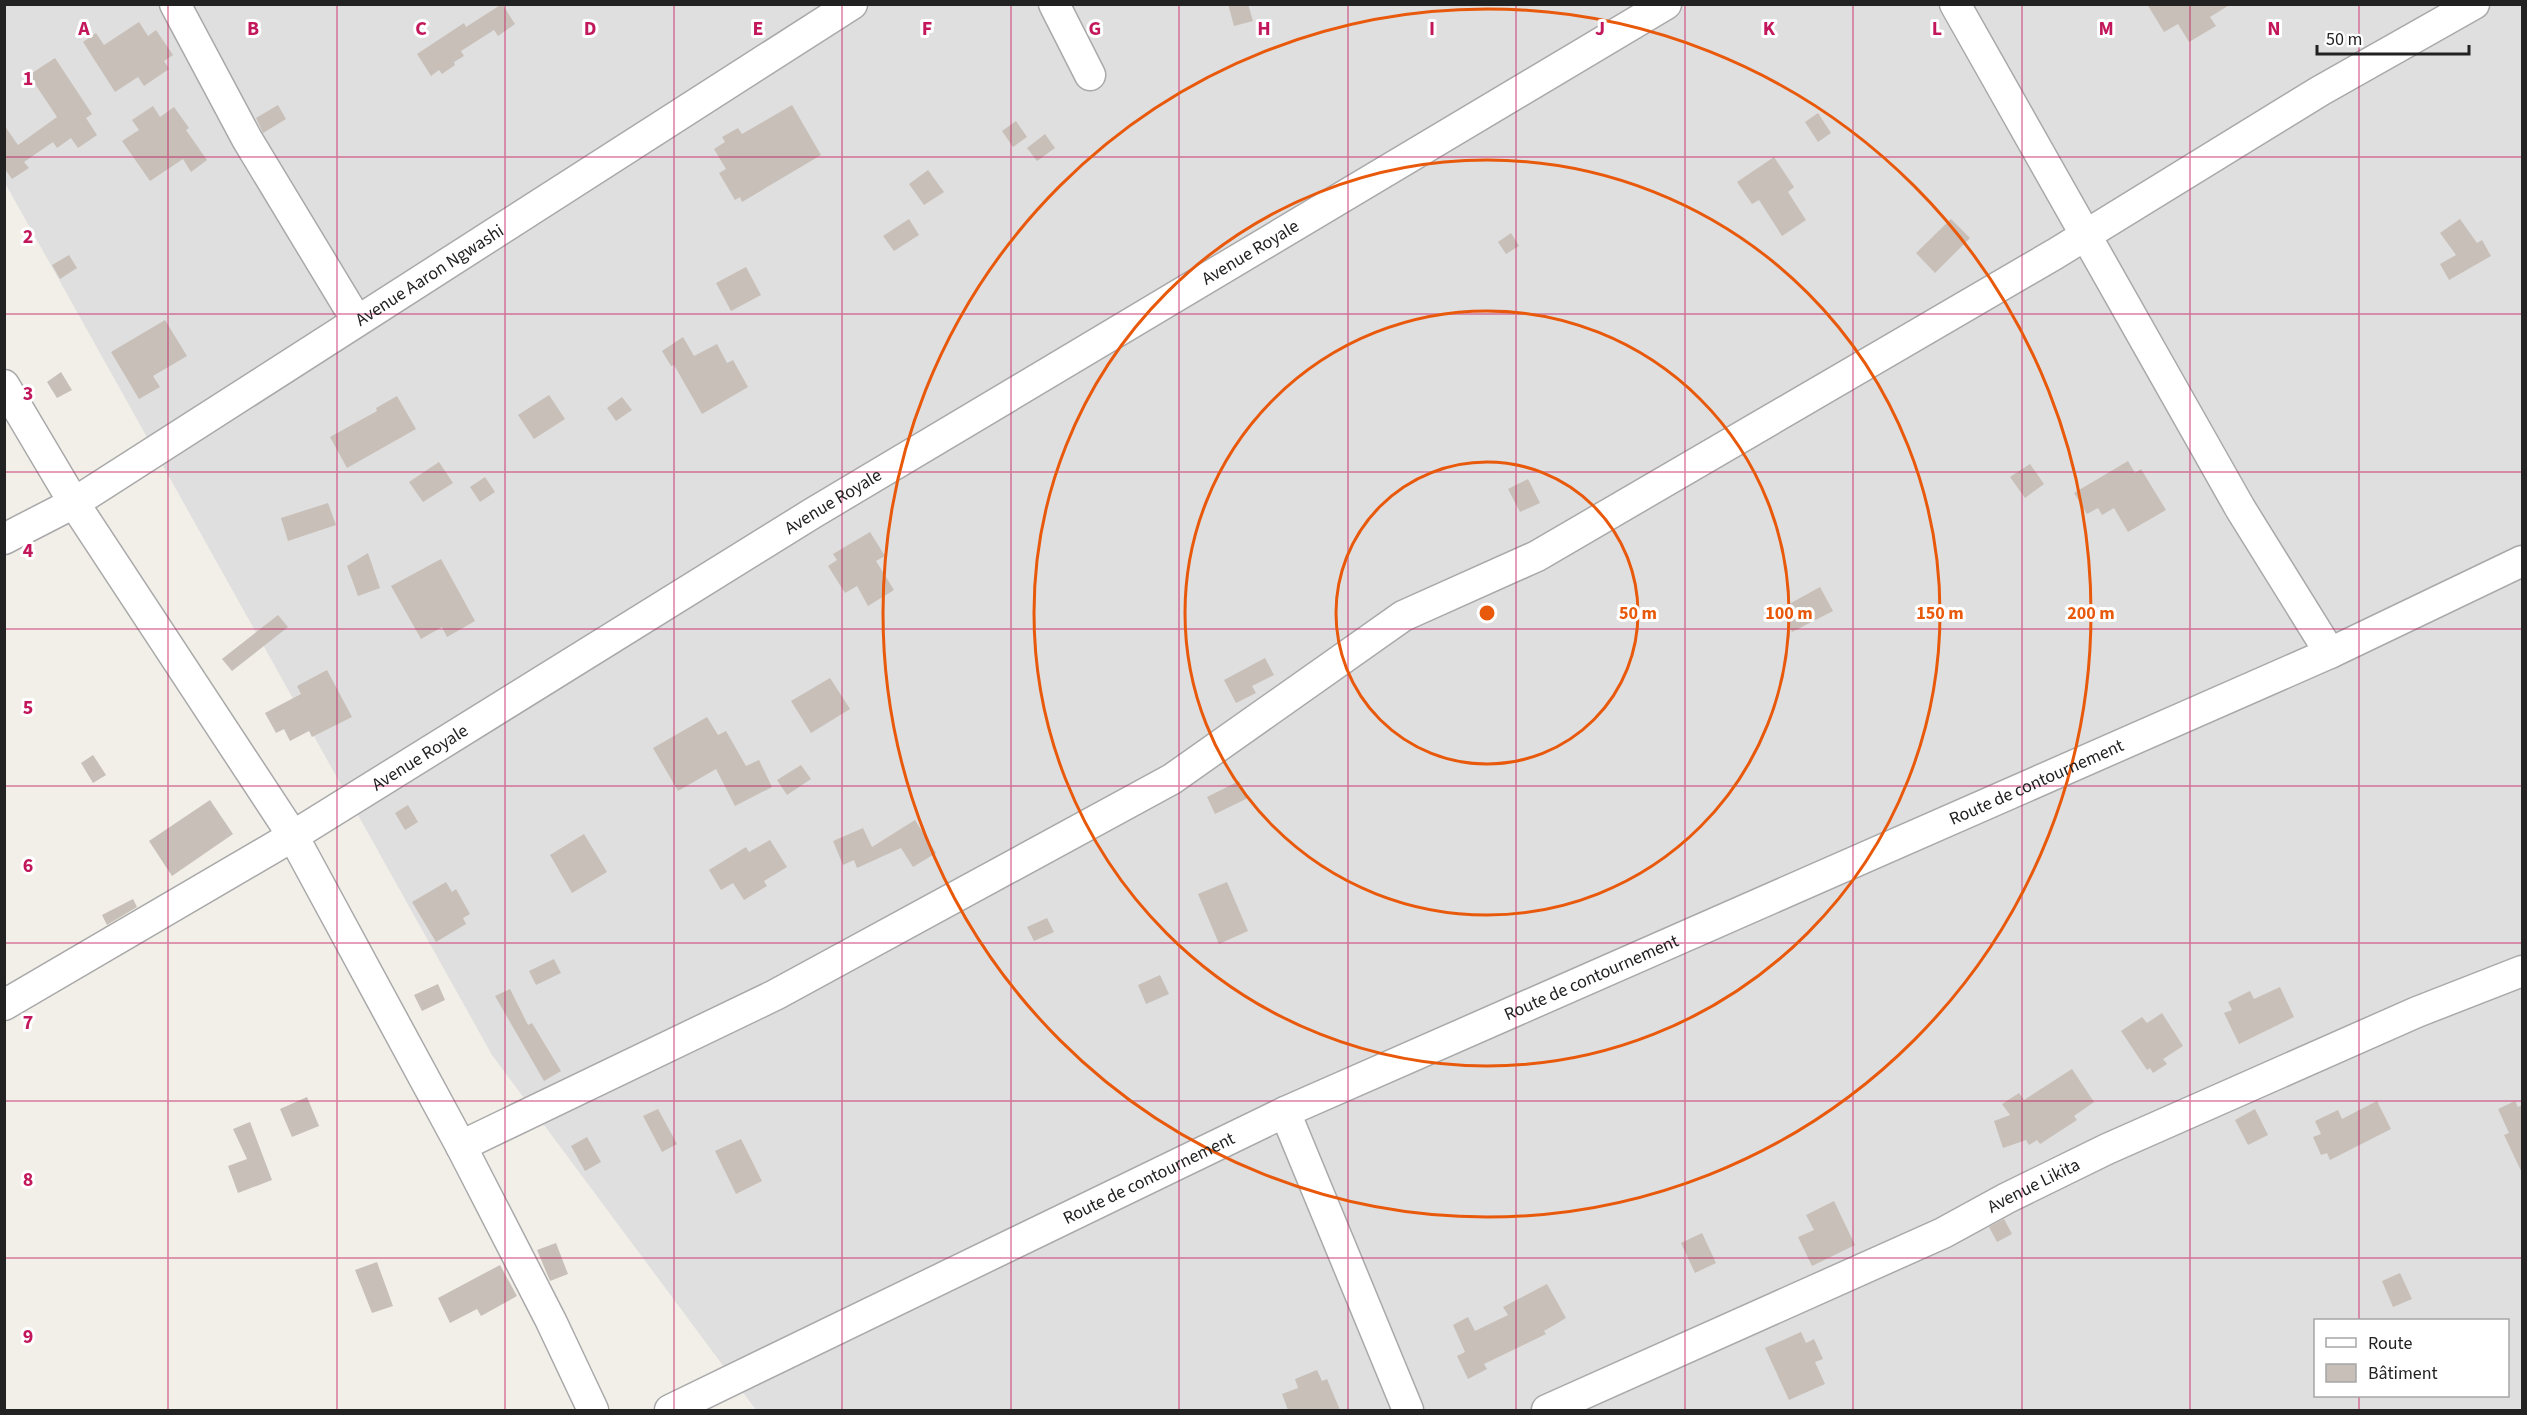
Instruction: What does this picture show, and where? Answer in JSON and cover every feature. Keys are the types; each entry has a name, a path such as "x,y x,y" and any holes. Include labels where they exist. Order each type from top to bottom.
{"street":[{"path":"175,4 247,139 357,321"},
{"name":"Avenue Aaron Ngwashi","path":"4,539 74,503 852,4"},
{"path":"1054,4 1090,75"},
{"name":"Avenue Royale","path":"4,1005 292,836 813,513 1666,4"},
{"path":"1955,4 2240,508 2330,652"},
{"path":"461,1146 775,995 1172,779 1402,616 1536,556 2085,235 2320,91 2475,4"},
{"path":"4,385 74,503 292,836 461,1146 556,1331 593,1410"},
{"name":"Route de contournement","path":"670,1410 1285,1112 2330,652 2523,561"},
{"name":"Avenue Likita","path":"1547,1410 1943,1233 2007,1198 2107,1149 2417,1011 2523,971"},
{"path":"1285,1112 1408,1410"}],"shaded area":[{"path":"4,5 2522,5 2522,1410 756,1410 492,1055 5,183"}],"building":[{"path":"502,4 515,24 498,36 494,30 461,51 464,56 454,62 455,65 442,74 439,70 431,76 417,54 464,23 466,27"},
{"path":"1228,4 1248,4 1253,21 1234,26"},
{"path":"2147,4 2231,4 2210,17 2216,26 2189,42 2178,24 2164,32"},
{"path":"139,22 148,36 156,30 173,55 164,61 169,69 144,86 138,77 115,92 83,42 96,33 104,45"},
{"path":"55,58 92,114 86,118 97,135 78,148 71,138 57,148 53,142 24,162 29,168 12,179 4,168 4,125 18,145 57,117 29,75"},
{"path":"278,105 286,119 263,133 256,118"},
{"path":"792,105 821,155 742,202 740,197 735,200 719,173 726,169 714,149 725,142 722,137 738,128 742,134"},
{"path":"153,106 160,117 174,107 189,128 186,130 207,160 191,172 183,159 150,181 122,141 139,130 132,120"},
{"path":"1818,113 1831,133 1818,142 1805,122"},
{"path":"1016,121 1027,137 1013,147 1002,131"},
{"path":"1045,134 1055,148 1037,161 1027,148"},
{"path":"1774,157 1794,187 1788,192 1806,220 1782,236 1759,200 1752,204 1737,182"},
{"path":"928,170 944,192 924,205 909,184"},
{"path":"909,219 919,235 894,251 883,236"},
{"path":"1951,219 1970,238 1935,273 1916,253"},
{"path":"2460,219 2477,243 2482,240 2491,256 2449,280 2440,264 2456,255 2440,233"},
{"path":"1511,233 1519,246 1506,254 1498,242"},
{"path":"69,255 77,268 60,279 52,265"},
{"path":"746,267 761,295 731,311 716,283"},
{"path":"165,320 187,356 153,376 160,387 139,399 111,352"},
{"path":"683,337 694,356 717,344 727,363 733,360 748,387 702,414 674,365 671,366 662,351"},
{"path":"61,372 72,390 57,398 47,382"},
{"path":"549,395 565,419 534,439 518,415"},
{"path":"397,396 416,429 347,468 330,437 377,411 376,408"},
{"path":"622,397 632,410 616,421 607,408"},
{"path":"2128,461 2135,473 2141,469 2166,510 2128,532 2114,508 2102,515 2098,508 2087,514 2074,493"},
{"path":"439,462 453,483 423,502 409,482"},
{"path":"2030,464 2044,484 2025,498 2010,477"},
{"path":"485,477 495,492 480,502 470,487"},
{"path":"1528,479 1540,503 1520,512 1508,489"},
{"path":"328,503 336,525 288,541 281,518"},
{"path":"870,532 885,556 876,561 894,590 868,606 857,586 845,593 828,566 837,560 833,554"},
{"path":"368,553 380,588 358,596 347,566"},
{"path":"441,559 475,621 447,637 442,627 421,639 391,586"},
{"path":"1820,587 1833,611 1792,632 1780,609"},
{"path":"278,615 288,627 232,671 222,659"},
{"path":"1265,658 1274,675 1252,686 1256,693 1236,703 1224,680"},
{"path":"327,670 352,717 312,737 309,731 290,741 284,729 276,733 265,713 301,694 297,686"},
{"path":"830,678 850,709 811,733 791,701"},
{"path":"707,717 718,735 726,731 746,766 759,760 772,787 735,806 716,769 678,791 653,748"},
{"path":"93,755 106,775 93,783 81,763"},
{"path":"801,765 811,779 787,795 777,780"},
{"path":"1239,781 1248,798 1215,814 1207,797"},
{"path":"210,800 233,834 172,876 149,841"},
{"path":"408,805 418,822 405,830 395,813"},
{"path":"915,820 936,853 913,867 901,848 857,868 854,860 843,865 833,841 863,828 872,847"},
{"path":"584,834 607,872 572,893 550,855"},
{"path":"770,840 787,867 764,881 767,886 744,900 733,883 721,890 709,870 746,847 749,852"},
{"path":"446,882 452,892 456,889 470,914 463,918 466,924 436,942 412,902"},
{"path":"1227,882 1248,931 1219,944 1198,894"},
{"path":"133,899 137,907 107,925 102,915"},
{"path":"1047,918 1054,932 1034,941 1027,927"},
{"path":"554,959 561,973 536,985 529,971"},
{"path":"1160,975 1169,994 1146,1004 1138,985"},
{"path":"438,984 445,1000 422,1011 414,995"},
{"path":"2280,987 2294,1017 2239,1044 2224,1013 2232,1010 2228,1002 2250,991 2254,999"},
{"path":"510,989 528,1025 532,1023 561,1071 544,1081 495,996"},
{"path":"2162,1013 2183,1046 2163,1059 2167,1064 2153,1073 2150,1068 2147,1070 2121,1031 2142,1017 2147,1023"},
{"path":"2072,1069 2094,1102 2074,1116 2077,1120 2040,1144 2037,1140 2029,1145 2026,1140 2003,1148 1994,1121 2010,1115 2002,1104 2019,1093 2024,1100"},
{"path":"307,1097 319,1126 292,1137 280,1109"},
{"path":"2377,1101 2391,1129 2330,1160 2327,1153 2321,1155 2313,1137 2321,1134 2315,1121 2338,1110 2342,1119"},
{"path":"2515,1101 2518,1107 2523,1105 2523,1175 2504,1135 2509,1133 2498,1109"},
{"path":"658,1109 677,1144 662,1152 643,1116"},
{"path":"2255,1109 2268,1135 2248,1145 2235,1120"},
{"path":"250,1122 272,1180 238,1193 228,1166 247,1159 233,1129"},
{"path":"587,1137 601,1162 585,1171 571,1146"},
{"path":"741,1139 762,1181 736,1194 715,1151"},
{"path":"1834,1201 1855,1245 1812,1266 1798,1237 1814,1230 1806,1215"},
{"path":"2004,1219 2012,1234 1997,1242 1989,1227"},
{"path":"1702,1233 1716,1263 1695,1273 1681,1243"},
{"path":"556,1243 568,1274 550,1281 537,1250"},
{"path":"377,1262 393,1306 372,1313 355,1270"},
{"path":"500,1265 517,1296 481,1316 477,1309 450,1323 438,1298"},
{"path":"2400,1273 2412,1299 2393,1307 2382,1281"},
{"path":"1547,1284 1566,1318 1544,1331 1546,1334 1484,1364 1487,1369 1468,1379 1457,1356 1465,1352 1453,1325 1468,1317 1475,1331 1508,1315 1503,1307"},
{"path":"1801,1332 1806,1343 1814,1339 1823,1359 1815,1362 1825,1384 1789,1400 1765,1348"},
{"path":"1317,1370 1322,1381 1327,1379 1340,1410 1288,1410 1282,1394 1298,1388 1295,1379"}]}
